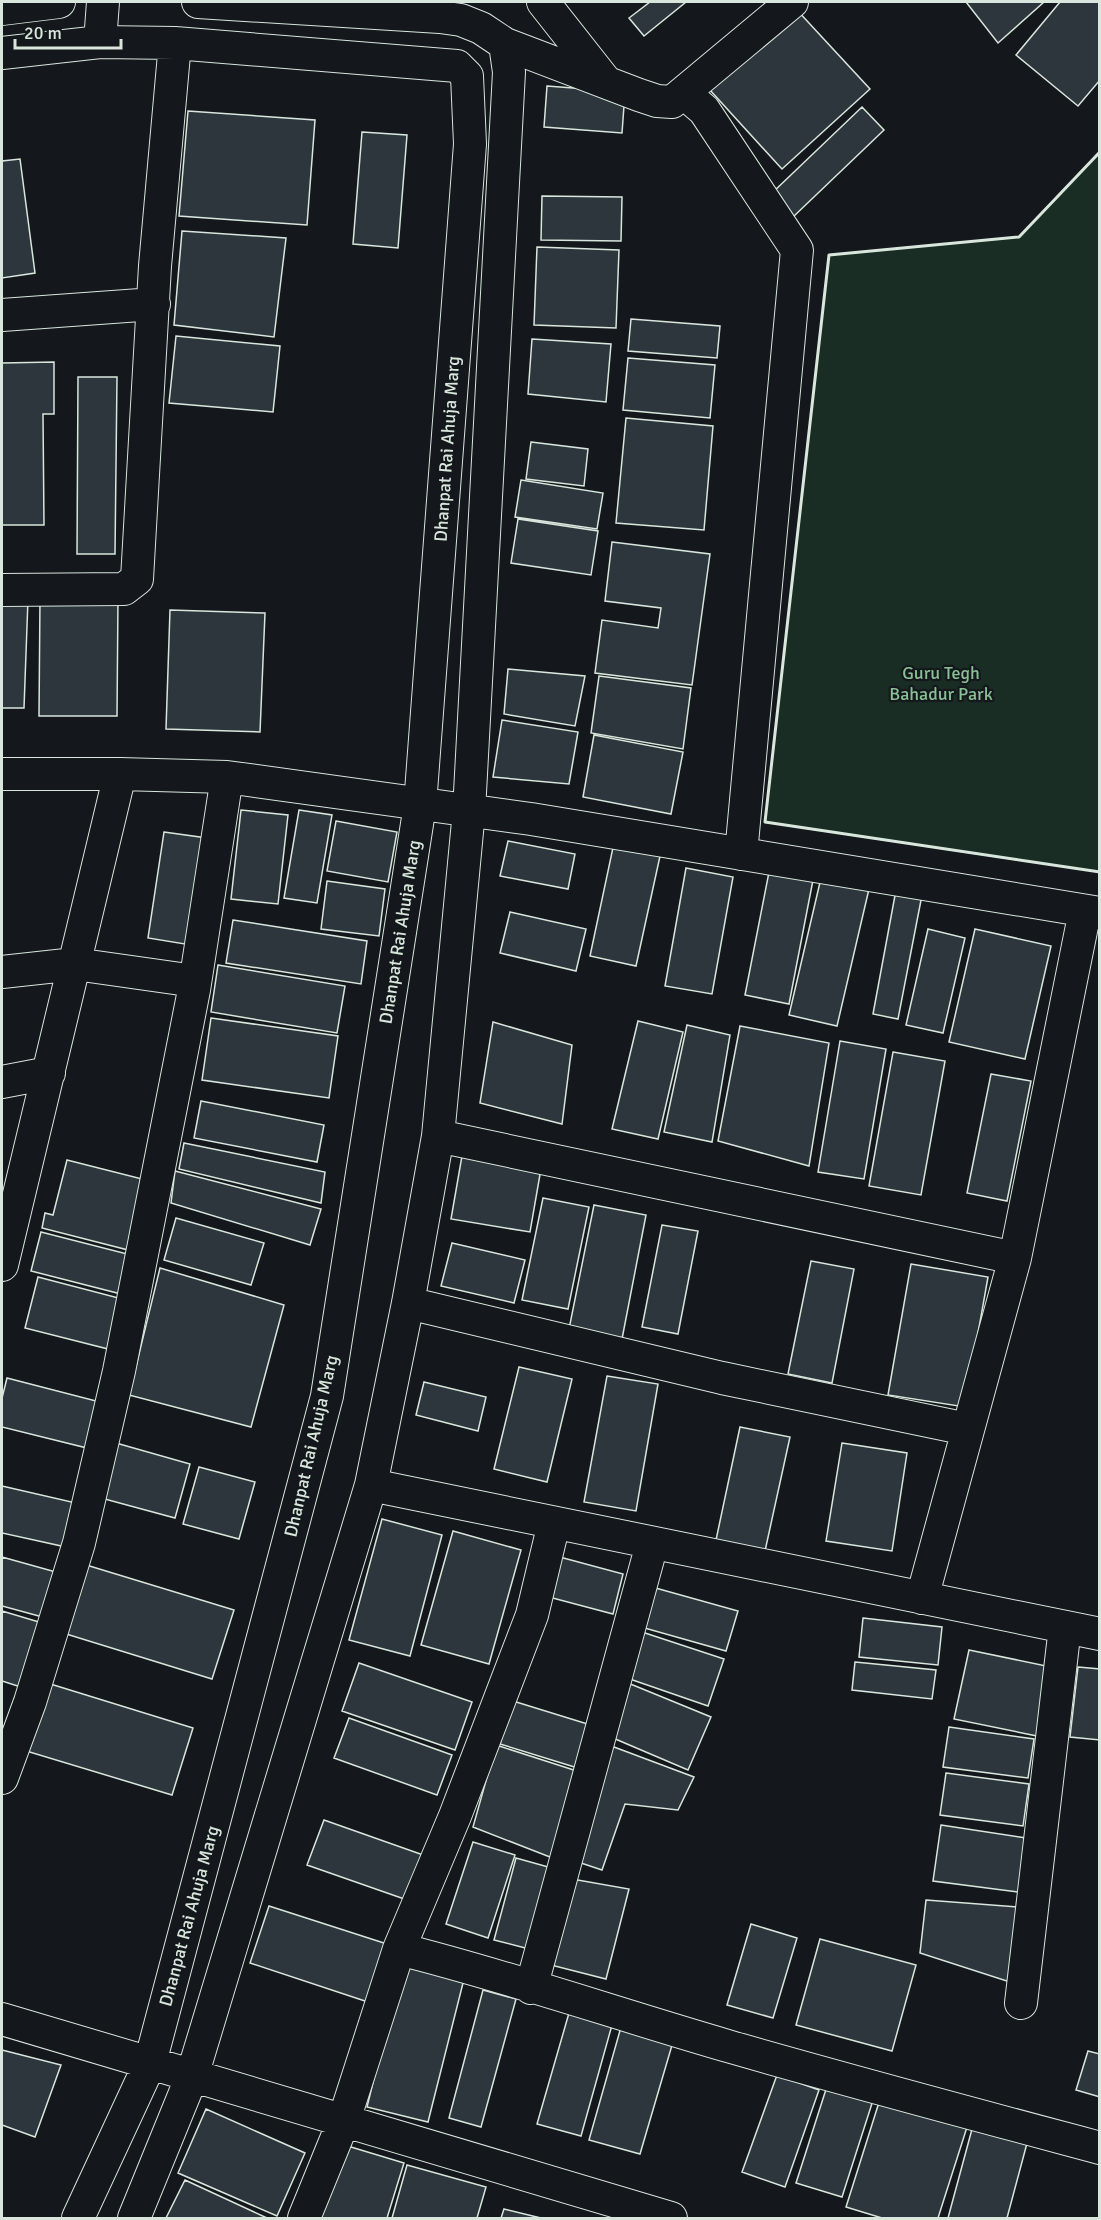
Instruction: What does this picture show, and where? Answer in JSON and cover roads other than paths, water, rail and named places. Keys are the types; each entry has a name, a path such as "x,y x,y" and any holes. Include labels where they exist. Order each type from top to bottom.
{"street":[{"path":"2,9 59,2"},
{"path":"100,42 103,2"},
{"path":"198,2 461,20 481,28 505,44 657,101 672,102 792,2"},
{"path":"543,2 606,82"},
{"path":"2,53 100,42 175,43 457,66 467,76 505,44"},
{"path":"2,590 124,590 137,579 154,304 175,43"},
{"path":"134,2218 192,2076 371,1485 408,1303 438,1136 469,811 509,72 505,44"},
{"name":"Dhanpat Rai Ahuja Marg","path":"78,2218 150,2063 327,1396 420,805 470,144 467,76"},
{"path":"684,93 704,110 798,250 741,854"},
{"path":"2,315 154,304"},
{"path":"2,774 226,777 531,819 1092,912 1015,1258 922,1598"},
{"path":"2,1265 120,774"},
{"path":"2,1778 12,1720 79,1543 119,1371 195,981 226,777"},
{"path":"2,972 75,964 195,981"},
{"path":"2,1082 49,1074"},
{"path":"438,1136 1015,1258"},
{"path":"408,1303 722,1378 967,1429"},
{"path":"371,1485 1100,1634"},
{"path":"304,2218 344,2120 399,1949 455,1816 532,1615 554,1523"},
{"path":"531,1988 652,1544"},
{"path":"1021,2003 1065,1627"},
{"path":"399,1949 477,1969 531,1988 731,2047 1100,2148"},
{"path":"2,2019 671,2218"}],"park label":[{"name":"Guru Tegh Bahadur Park","path":"941,683"}]}
